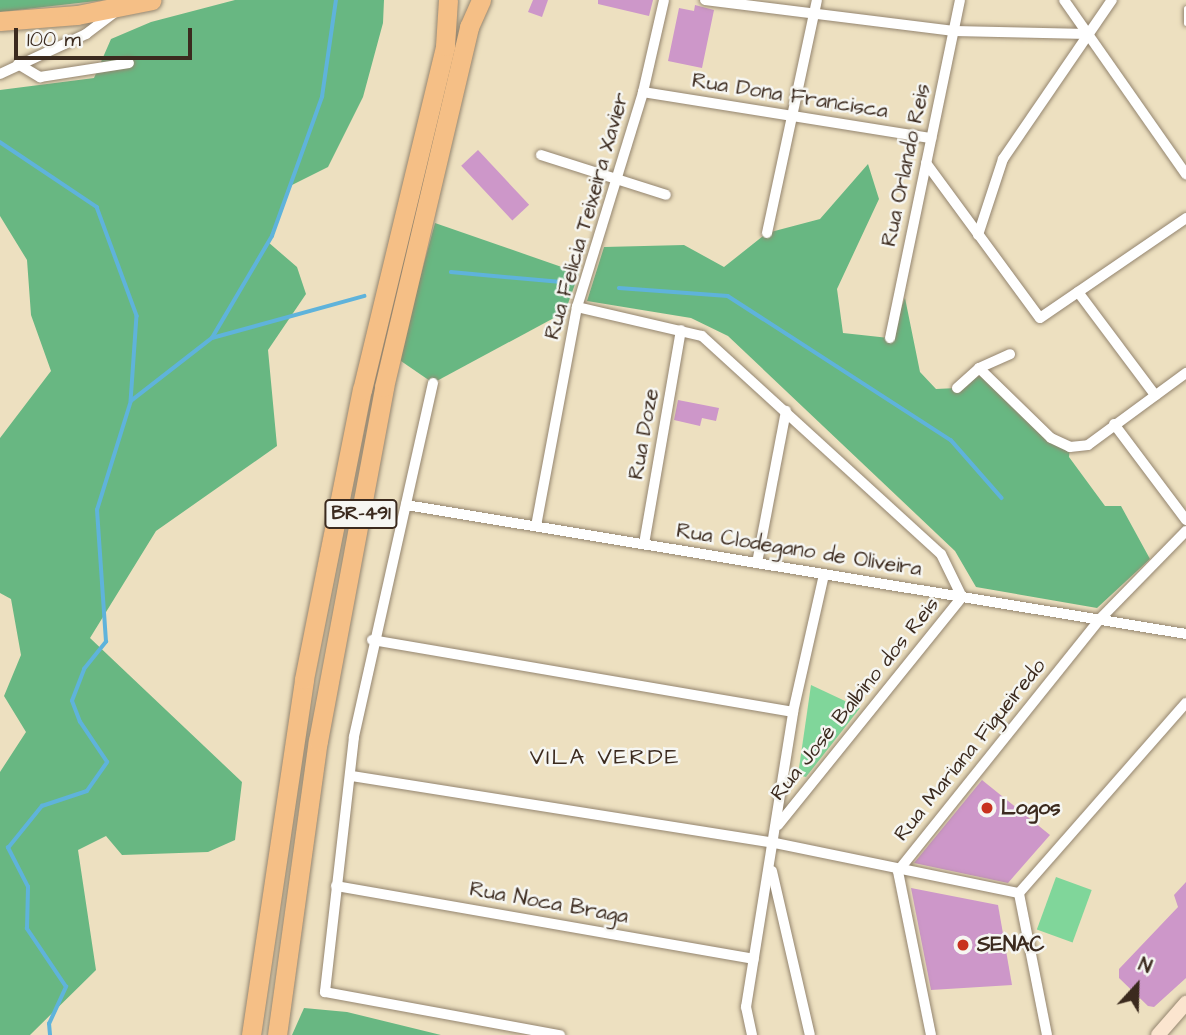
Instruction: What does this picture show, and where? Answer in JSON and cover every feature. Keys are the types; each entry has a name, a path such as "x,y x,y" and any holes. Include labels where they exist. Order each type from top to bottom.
{"highway":[{"path":"0,21 122,7 152,0"},
{"name":"BR-491","path":"251,1035 303,679 362,390 445,46 448,0"},
{"name":"BR-491","path":"277,1035 321,728 384,387 469,27 481,0"}],"main road":[{"path":"1158,1035 1186,1003"}],"street":[{"name":"Rua Felicia Teixeira Xavier","path":"536,526 577,307 643,92 664,0"},
{"path":"705,0 954,31 1088,35"},
{"path":"767,233 817,0"},
{"name":"Rua Orlando Reis","path":"890,338 960,0"},
{"path":"1064,0 1186,174"},
{"path":"978,234 1003,159 1112,0"},
{"path":"0,74 86,34 122,7"},
{"path":"18,64 40,77 128,63"},
{"name":"Rua Dona Francisca","path":"643,92 931,138"},
{"path":"541,155 666,195"},
{"path":"926,163 1040,318 1186,218"},
{"path":"1078,292 1155,395"},
{"path":"577,307 702,336 941,554 962,597"},
{"name":"Rua Doze","path":"644,544 681,330"},
{"path":"957,388 979,368 1010,354"},
{"path":"979,368 1051,438 1070,447 1088,445 1186,373"},
{"path":"433,383 372,640 354,737 352,776 336,886 325,992 561,1035"},
{"path":"757,563 786,411"},
{"path":"1114,424 1186,520"},
{"name":"Rua Clodegano de Oliveira","path":"406,505 1186,634"},
{"name":"Rua Mariana Figueiredo","path":"931,1035 898,871 1100,620 1186,531"},
{"path":"751,1035 746,1007 778,825 793,712 824,574"},
{"name":"Rua José Balbino dos Reis","path":"778,825 962,597"},
{"path":"372,640 793,712"},
{"path":"1019,893 1186,703"},
{"path":"352,776 775,843 898,871 1019,893"},
{"path":"771,864 810,1035"},
{"name":"Rua Noca Braga","path":"336,886 754,959"},
{"path":"1019,893 1047,1035"}],"lane":[{"path":"1186,8 1186,23"}],"green space":[{"path":"0,0 105,0 0,12"},
{"path":"235,0 384,0 383,23 363,97 328,167 290,186 268,242 297,267 306,294 268,350 277,446 156,531 90,638 242,782 235,840 208,852 122,855 106,836 78,850 96,970 30,1035 0,1035 0,772 26,732 4,696 21,655 11,599 0,593 0,438 51,371 31,315 27,260 0,216 0,90 94,78 111,39 151,22"},
{"path":"868,164 879,199 837,289 843,333 889,338 905,298 920,372 936,389 957,388 979,368 1051,438 1070,447 1069,457 1105,506 1121,506 1150,559 1097,608 976,587 955,551 728,336 691,318 587,301 604,247 684,245 724,267 767,233 820,219"},
{"path":"435,223 579,273 565,312 433,383 398,359"},
{"path":"811,685 860,708 806,777 798,775"},
{"path":"1056,877 1092,890 1073,943 1037,930"},
{"path":"304,1008 347,1012 441,1035 292,1035"}],"building":[{"path":"533,0 548,0 542,17 528,12"},
{"path":"598,0 653,0 649,16 598,4"},
{"path":"695,5 714,10 702,68 668,61 679,8 694,11"},
{"path":"478,150 529,205 512,221 461,166"},
{"path":"678,400 719,408 716,421 702,418 700,426 674,420"},
{"name":"Logos","path":"982,780 1050,835 1008,883 914,863"},
{"path":"1186,882 1186,978 1154,1007 1148,1006 1119,978 1119,969 1178,907 1174,895"},
{"name":"SENAC","path":"911,888 998,905 1012,985 931,990"}],"waterway":[{"path":"50,1035 49,1024 66,987 27,929 28,887 8,848 42,806 87,791 107,762 80,722 72,701 84,669 106,642 97,510 131,401 212,338 272,236 322,97 336,0"},
{"path":"0,142 97,207 137,316 131,401"},
{"path":"451,272 573,283"},
{"path":"619,288 728,296 951,440 1002,498"},
{"path":"212,338 364,296"}],"place":[{"name":"Logos","path":"987,808"},
{"name":"SENAC","path":"963,945"}],"district":[{"name":"VILA VERDE","path":"605,757"}]}
